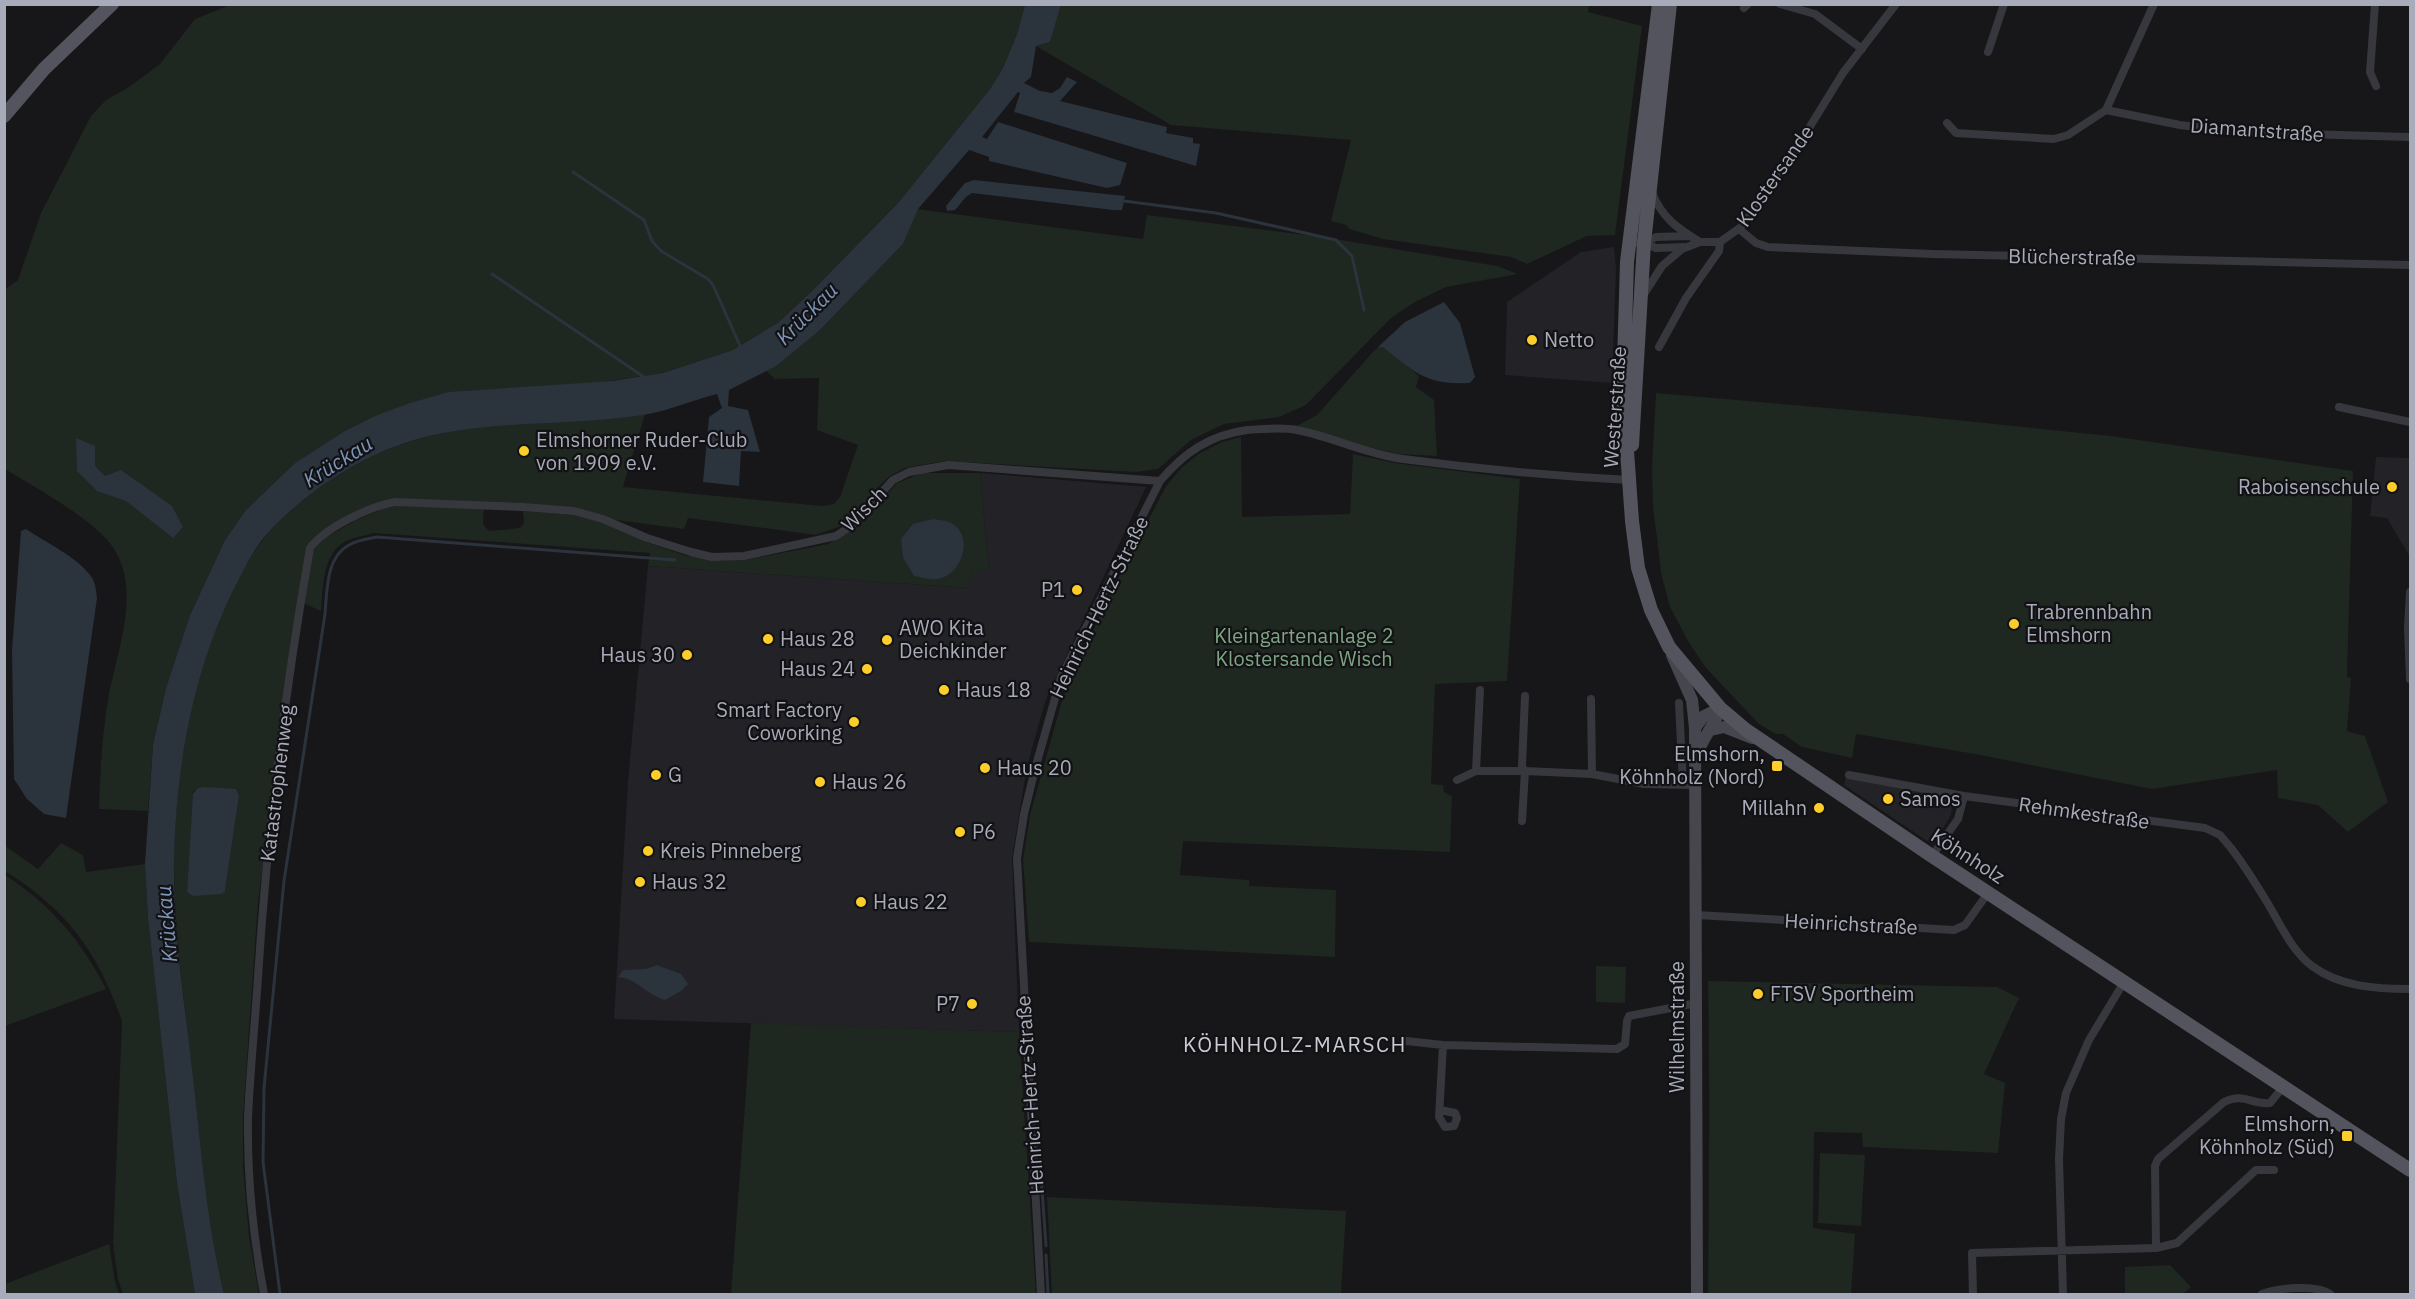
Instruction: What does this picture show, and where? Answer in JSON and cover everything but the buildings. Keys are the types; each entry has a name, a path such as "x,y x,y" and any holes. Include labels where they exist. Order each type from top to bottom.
{"main road":[{"path":"4,116 44,69 112,4"},
{"name":"Westerstraße","path":"1629,480 1623,395 1629,242 1659,4"},
{"name":"Westerstraße","path":"1629,480 1636,399 1644,243 1670,4"},
{"name":"Köhnholz","path":"1629,480 1638,568 1651,610 1669,647 1720,708 1768,746 1932,856 2410,1170"},
{"name":"Wilhelmstraße","path":"1669,647 1692,700 1695,728 1695,758 1689,784 1697,915 1697,1294"},
{"path":"1695,728 1704,716 1720,708"},
{"path":"1695,758 1702,739 1711,730 1720,708"},
{"path":"1711,730 1724,727 1768,746"}],"street":[{"path":"1780,4 1815,14 1862,49"},
{"name":"Klostersande","path":"1659,347 1686,298 1719,251 1720,242 1739,229 1793,154 1843,73 1896,4"},
{"path":"1988,52 2004,4"},
{"path":"1947,123 1956,133 2054,139 2068,135 2106,110 2154,4"},
{"path":"2375,4 2370,72 2376,86"},
{"name":"Diamantstraße","path":"2106,110 2180,125 2238,132 2410,137"},
{"path":"1650,185 1663,214 1679,230 1700,242"},
{"name":"Blücherstraße","path":"1739,229 1756,243 1768,247 1933,254 2410,265"},
{"path":"1644,243 1656,237 1690,236"},
{"path":"1629,242 1644,243 1656,248 1687,247"},
{"path":"1641,300 1662,266 1674,254 1700,242 1720,242"},
{"path":"2339,407 2410,422"},
{"name":"Heinrich-Hertz-Straße","path":"1041,1294 1017,858 1037,758 1061,677 1160,481 1176,461 1189,452 1220,435 1248,430 1296,430 1350,447 1401,459 1533,474 1629,480"},
{"name":"Wisch","path":"574,511 603,519 647,538 690,552 712,556 744,556 836,536 851,525 893,480 909,472 930,467 948,465 1160,481"},
{"name":"Katastrophenweg","path":"264,1294 254,1234 248,1117 264,874 299,609 310,548 325,534 356,516 395,502 574,511"},
{"path":"2410,592 2408,628 2410,680"},
{"path":"1476,771 1480,690"},
{"path":"1522,821 1526,696"},
{"path":"1590,699 1592,774"},
{"path":"1457,780 1476,771 1525,771 1592,774 1644,784 1689,784 1679,703"},
{"name":"Rehmkestraße","path":"1849,775 1964,796 2205,828 2220,835 2231,848 2290,941 2311,966 2336,980 2367,987 2410,989"},
{"path":"1932,856 1958,819 1964,796"},
{"name":"Heinrichstraße","path":"1697,915 1954,930 1965,925 1988,893"},
{"path":"2063,1294 2059,1147 2066,1093 2089,1040 2124,982"},
{"path":"1406,1041 1619,1049 1626,1042 1629,1016 1696,1004"},
{"path":"1440,1110 1443,1044"},
{"path":"2156,1248 2156,1166 2158,1159 2224,1102 2236,1096 2264,1104 2270,1103 2283,1087"},
{"path":"1973,1294 1972,1253 2156,1248 2177,1243 2256,1170 2274,1170"},
{"path":"2262,1294 2270,1291 2312,1288 2324,1290 2330,1294"}],"shaded area":[{"path":"1614,247 1616,269 1612,383 1505,375 1507,302 1581,252"},
{"name":"Raboisenschule","path":"2376,457 2410,458 2410,557 2387,518 2370,516"},
{"path":"980,473 1146,487 1046,699 1027,766 1012,858 1019,1032 614,1019 628,781 648,566 968,588 971,570 989,570"},
{"path":"1846,777 1947,796 1952,807 1951,815 1933,845 1844,785"}],"green space":[{"path":"230,5 1025,5 1017,34 1003,68 990,89 898,203 779,322 733,350 663,373 376,416 343,432 295,463 246,510 225,540 190,615 166,688 153,745 148,811 99,809 104,727 121,643 127,604 126,585 122,566 106,538 64,505 5,469 4,290 18,280 41,213 91,116 106,100 129,87 160,64 195,19"},
{"path":"1061,5 1589,5 1588,12 1642,26 1615,235 1587,236 1527,264 1511,257 1383,239 1349,229 1346,225 1331,221 1351,140 1171,125 1036,46 1050,42"},
{"path":"917,209 1143,239 1147,215 1329,238 1497,266 1518,274 1446,287 1415,302 1391,318 1306,405 1279,417 1224,424 1191,440 1158,469 1136,472 944,461 905,468 890,476 878,487 857,514 844,525 816,535 688,518 684,529 616,520 604,516 393,499 313,540 297,607 258,902 243,1117 243,1166 249,1236 259,1294 224,1294 208,1211 180,965 174,861 175,821 186,735 196,692 224,608 243,570 265,537 287,514 331,480 361,462 406,443 439,434 507,424 645,414 623,487 823,506 834,504 840,497 858,445 817,430 819,378 775,379 766,371 820,330 903,244","holes":["194,791 239,796 225,891 187,892"]},
{"path":"1383,346 1419,376 1416,387 1434,400 1437,456 1399,454 1291,429 1317,415 1371,354 1378,347"},
{"name":"Trabrennbahn Elmshorn","path":"1656,393 2111,436 2353,471 2347,677 2351,678 2347,731 2365,736 2388,802 2348,832 2318,805 2278,798 2277,770 2152,789 1975,754 1856,734 1852,758 1802,747 1783,734 1776,734 1759,724 1706,668 1670,607 1661,573 1653,508 1652,469"},
{"name":"Kleingartenanlage 2 Klostersande Wisch","path":"1241,437 1242,517 1350,514 1353,454 1395,463 1520,479 1507,681 1435,684 1431,784 1443,785 1444,792 1452,796 1450,852 1183,841 1180,875 1249,880 1249,886 1336,890 1335,957 1029,942 1023,860 1030,815 1063,697 1106,602 1166,486 1182,467 1200,453 1222,442"},
{"path":"922,473 980,473 989,571 971,570 969,588 648,566 650,553 374,533 346,541 332,554 323,582 321,611 303,603 312,554 316,547 325,538 356,520 383,509 398,506 484,507 483,524 489,531 520,528 524,523 523,511 574,515 602,522 646,542 687,556 745,560 828,544 856,528 897,483"},
{"path":"61,843 83,855 86,872 145,864 148,918 177,1183 195,1294 123,1294 118,1280 113,1243 122,1021 102,974 78,935 46,901 5,871 4,845 38,869"},
{"path":"5,875 36,898 63,925 86,955 106,989 5,1026"},
{"path":"1596,966 1626,967 1625,1003 1596,1002"},
{"path":"1708,981 1997,987 2019,998 1984,1074 2005,1083 1998,1153 1863,1147 1862,1133 1814,1132 1813,1228 1855,1234 1851,1294 1708,1294"},
{"path":"751,1023 1019,1032 1036,1294 731,1294"},
{"path":"1820,1153 1865,1155 1861,1226 1818,1223"},
{"path":"1047,1197 1346,1211 1341,1294 1052,1294"},
{"path":"109,1244 119,1294 5,1294 5,1284"},
{"path":"2170,1265 2191,1287 2183,1294 2125,1294 2125,1267"}],"water":[{"name":"Krückau","path":"1025,5 1061,5 1050,42 1036,46 1031,77 1024,83 1040,91 1052,93 1060,88 1067,77 1077,82 1060,101 1167,127 1166,133 1193,138 1193,143 1200,144 1196,166 1014,112 1020,93 1018,92 982,137 987,139 998,122 1127,163 1120,185 1107,188 989,161 989,157 969,150 918,209 903,244 820,330 776,366 729,390 728,406 748,410 760,452 741,451 739,486 703,482 709,417 722,408 717,394 643,415 473,428 407,442 360,462 317,489 278,522 256,549 224,609 211,643 191,714 179,786 174,859 175,911 208,1210 224,1294 195,1294 177,1183 148,918 145,864 153,745 166,688 190,615 225,540 246,510 295,463 343,432 375,416 449,392 612,381 663,373 733,350 779,322 898,203 990,89 1003,68 1017,34"},
{"path":"974,180 1125,196 1122,210 1113,210 972,193 955,210 947,211 946,206 965,183"},
{"path":"1444,302 1460,323 1475,377 1470,383 1442,382 1422,376 1383,347 1378,347 1405,322"},
{"path":"76,438 95,446 95,466 105,476 121,470 172,506 183,527 173,538 126,501 97,491 77,471"},
{"path":"933,519 949,522 958,529 964,545 959,563 953,571 937,579 928,579 914,576 903,557 901,539 913,524"},
{"path":"26,529 84,568 92,577 97,598 66,818 44,814 27,799 14,779 12,650 21,531"},
{"path":"198,788 236,789 239,796 225,891 222,894 193,896 187,892 193,794"},
{"path":"657,965 681,974 688,984 665,1000 625,978 618,977 623,970 646,969"}],"waterway":[{"path":"573,172 644,220 652,241 661,251 708,279 713,285 741,348"},
{"path":"1124,201 1216,213 1336,240 1352,256 1364,310"},
{"path":"492,274 644,377"},
{"path":"280,1294 263,1162 264,1088 284,881 325,614 327,585 336,558 341,550 352,543 377,537 675,560"},
{"path":"1040,1160 1046,1246"},
{"path":"1046,1255 1048,1294"}],"place":[{"name":"Netto","path":"1532,340"},
{"name":"Elmshorner Ruder-Club von 1909 e.V.","path":"524,451"},
{"name":"Raboisenschule","path":"2392,487"},
{"name":"P1","path":"1077,590"},
{"name":"Trabrennbahn Elmshorn","path":"2014,624"},
{"name":"Haus 28","path":"768,639"},
{"name":"AWO Kita Deichkinder","path":"887,640"},
{"name":"Haus 30","path":"687,655"},
{"name":"Haus 24","path":"867,669"},
{"name":"Haus 18","path":"944,690"},
{"name":"Smart Factory Coworking","path":"854,722"},
{"name":"Elmshorn, Köhnholz (Nord)","path":"1777,766"},
{"name":"Haus 20","path":"985,768"},
{"name":"G","path":"656,775"},
{"name":"Haus 26","path":"820,782"},
{"name":"Samos","path":"1888,799"},
{"name":"Millahn","path":"1819,808"},
{"name":"P6","path":"960,832"},
{"name":"Kreis Pinneberg","path":"648,851"},
{"name":"Haus 32","path":"640,882"},
{"name":"Haus 22","path":"861,902"},
{"name":"FTSV Sportheim","path":"1758,994"},
{"name":"P7","path":"972,1004"},
{"name":"Elmshorn, Köhnholz (Süd)","path":"2347,1136"}],"district":[{"name":"KÖHNHOLZ-MARSCH","path":"1295,1045"}]}
